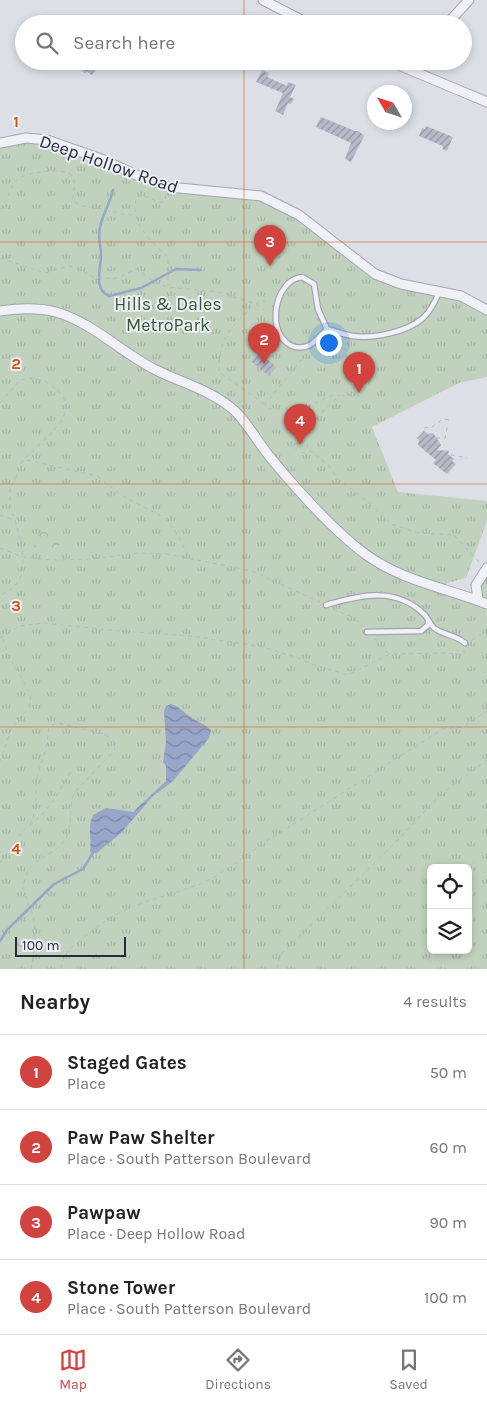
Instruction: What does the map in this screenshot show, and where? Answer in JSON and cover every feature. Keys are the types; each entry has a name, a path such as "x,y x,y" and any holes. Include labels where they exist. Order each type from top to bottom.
{"street":[{"path":"263,0 292,15"},
{"path":"455,15 469,0"},
{"path":"420,70 487,102"},
{"name":"Deep Hollow Road","path":"0,143 26,138 54,142 104,160 165,186 187,190 229,191 261,196 299,215 375,274 401,284 440,291 469,299 487,310"},
{"path":"0,311 22,308 45,310 75,320 143,363 222,401 243,421 274,463 331,524 365,554 390,569 418,582 483,602"},
{"path":"483,602 476,586 487,568"}],"lane":[{"path":"326,328 310,345 303,347 290,345 278,335 275,326 277,310 282,292 288,282 302,277 314,284 318,309 326,328 342,333 364,336 389,333 409,327 422,319 432,308 440,291"},
{"path":"326,605 369,595 394,596 425,615 439,631 459,638 465,643"},
{"path":"367,632 421,630 428,625 428,620"}],"path":[{"path":"0,210 19,178 28,174 62,170 72,176 75,183 72,194 73,201 84,208 104,209 123,216 135,215"},
{"path":"165,186 165,201 159,203 137,196 135,215 149,239 168,257 168,287"},
{"path":"0,258 45,273 69,266 77,267 94,277 114,279 136,269 154,282 168,287 218,292 256,304 260,310 264,310"},
{"path":"265,301 259,301 247,309 227,334 222,346 219,372 265,404 268,409 274,411 300,410 333,395 350,395 354,392 354,384 341,342 342,333"},
{"path":"269,358 276,350"},
{"path":"265,404 302,359"},
{"path":"0,403 11,388 20,380 40,378 55,388 65,400 66,411 55,430 20,466 18,477 10,486 10,501 22,538 23,557 20,578 10,592 0,595"},
{"path":"340,396 327,407 295,445 296,449 300,453 312,451 330,467 337,478 367,501 391,524 419,533 454,535 470,555 487,568"},
{"path":"424,428 432,427 443,419 449,420"},
{"path":"436,438 445,438 447,428 450,425"},
{"path":"300,441 306,443 307,451"},
{"path":"451,456 467,458"},
{"path":"26,460 53,468 85,472 107,482 123,496 165,518 176,532 191,559"},
{"path":"0,515 16,521"},
{"path":"0,548 23,557 70,560 153,552 252,571 352,617 390,654"},
{"path":"0,638 19,626 44,622 119,631 191,636 258,646 296,656 314,665 348,674 390,654 447,653 464,656 465,643 480,635 487,635"},
{"path":"0,631 0,638 31,694 29,708 12,727 0,761"},
{"path":"61,969 63,959 80,939 110,917 138,904 201,883 327,801 443,729 456,730 487,711"},
{"path":"30,826 36,809 36,778 46,750 50,727 58,723 108,736 115,745 114,751 110,758 74,793 70,802 69,831 65,840 57,850 36,860 29,868 25,878 23,887 33,917 36,939 31,969"},
{"path":"277,969 280,955 392,846 442,792 487,760"},
{"path":"0,863 15,840 54,800 70,773 75,772"}],"green space":[{"name":"Hills & Dales MetroPark","path":"34,138 154,182 276,202 375,274 447,292 487,310 487,377 459,383 372,427 398,492 487,501 487,521 466,578 447,583 444,590 478,600 476,585 487,568 487,969 0,969 0,143"},
{"path":"44,529 63,531 63,541 49,556 37,551 34,546 36,538"}],"water":[{"path":"171,704 211,730 209,738 173,781 153,796 121,833 97,853 90,852 90,825 93,815 106,808 133,812 166,781 166,766 163,762 166,742 164,711 166,706"}],"building":[{"path":"81,70 96,70 92,75 86,71 85,73"},
{"path":"262,70 269,73 267,77 287,86 288,82 296,85 290,97 294,99 291,104 288,103 283,115 275,111 283,93 256,82"},
{"path":"321,117 359,131 364,136 351,162 345,159 351,143 316,127"},
{"path":"426,126 453,137 447,151 442,149 443,146 419,136 422,128 425,129"},
{"path":"259,352 276,367 269,376 251,361"},
{"path":"424,431 428,434 433,433 438,440 441,445 437,450 449,451 448,454 454,459 452,461 456,464 447,474 433,463 436,460 418,445 419,440 417,438"}],"waterway":[{"path":"113,190 99,231 101,254 99,279 104,293 109,296 141,288 176,269 200,270"},
{"path":"0,941 7,930 54,884 83,869 94,851"}],"place":[{"name":"Pawpaw","path":"270,266"},
{"name":"Paw Paw Shelter","path":"264,364"},
{"name":"Staged Gates","path":"359,393"},
{"name":"Stone Tower","path":"300,445"}]}
